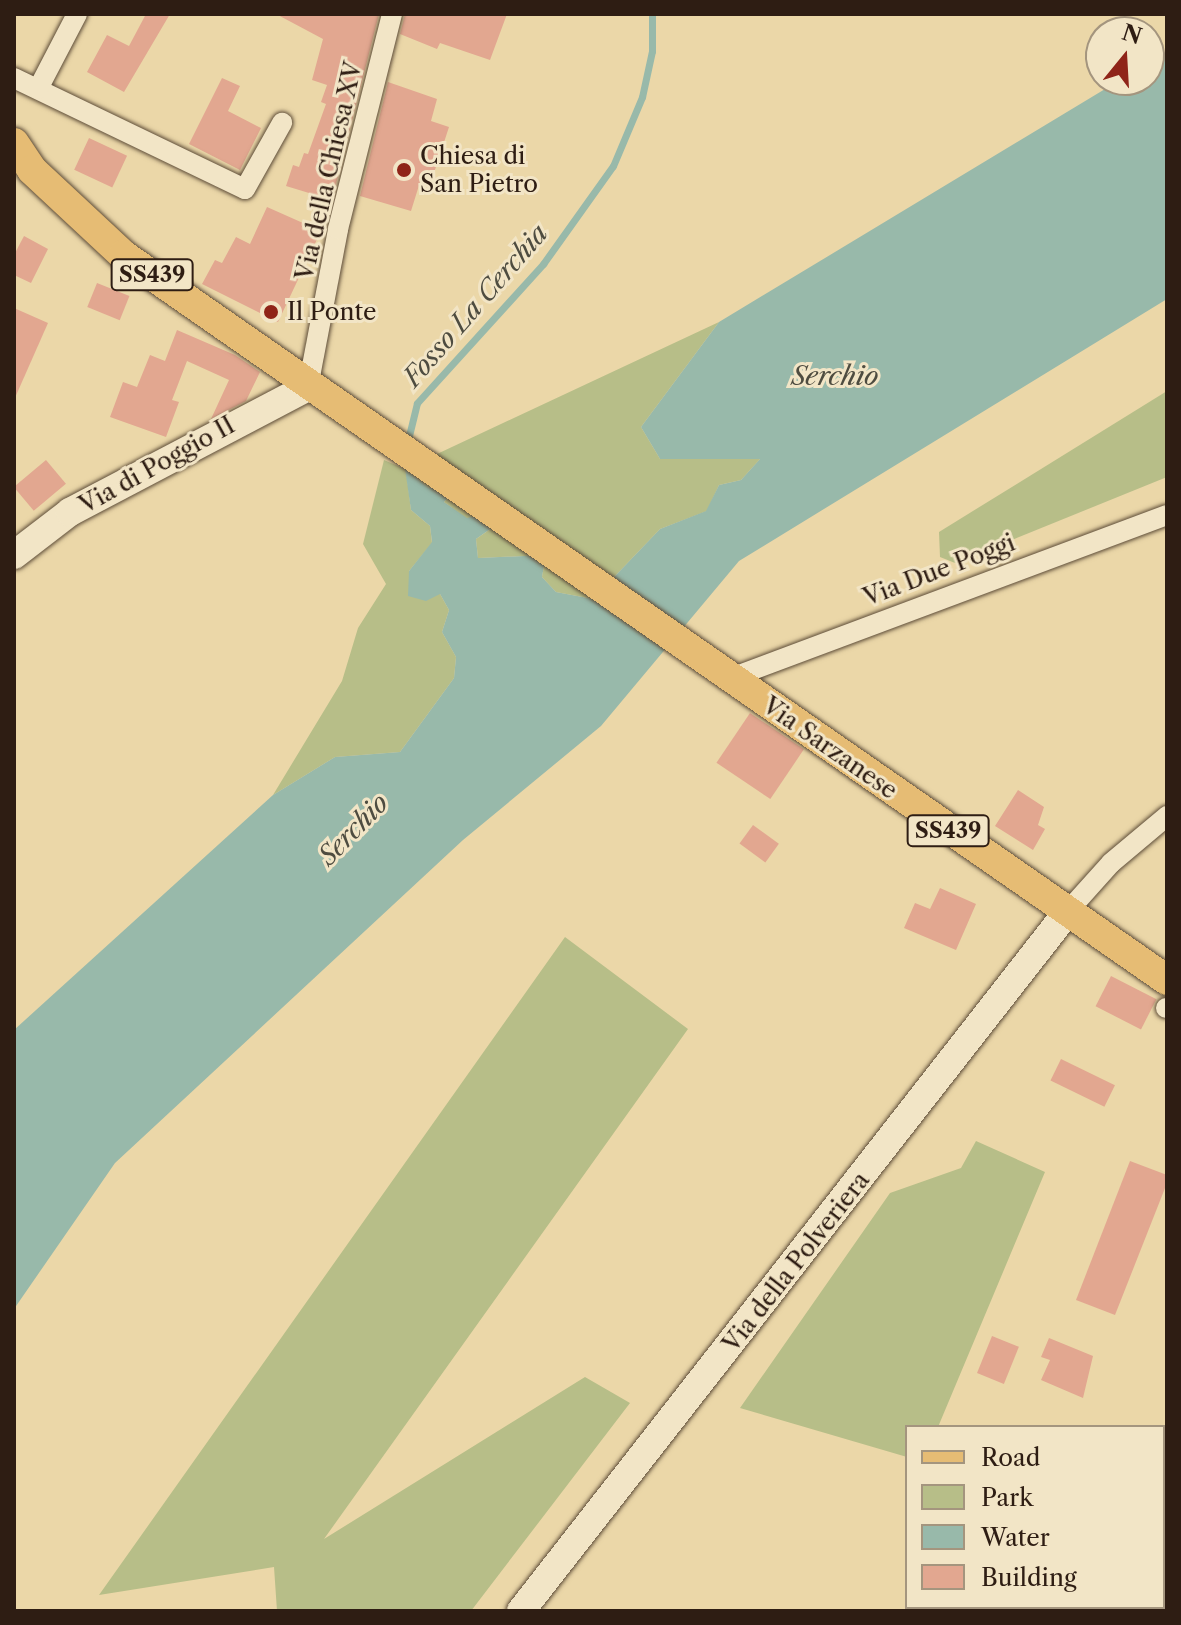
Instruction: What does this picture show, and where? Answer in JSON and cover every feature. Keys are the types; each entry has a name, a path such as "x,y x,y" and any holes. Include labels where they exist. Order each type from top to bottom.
{"main road":[{"name":"SS439","path":"14,143 32,170 84,223 308,387 731,678"},
{"name":"Via Sarzanese","path":"731,678 1167,980"}],"street":[{"path":"38,89 77,14"},
{"name":"Via della Chiesa XV","path":"308,387 338,229 392,14"},
{"path":"14,78 245,189 282,123"},
{"name":"Via di Poggio II","path":"14,555 70,512 308,387"},
{"name":"Via Due Poggi","path":"731,678 1167,515"},
{"path":"1068,911 1111,863 1167,816"},
{"name":"Via della Polveriera","path":"521,1611 1068,911"}],"green space":[{"path":"719,322 641,427 660,459 761,458 741,480 719,485 707,511 660,529 593,599 556,592 542,577 546,555 478,558 476,539 505,519 482,514 467,519 444,502 462,482 429,488 406,470 411,510 430,526 432,543 409,571 440,594 449,610 442,632 456,657 454,678 400,752 335,757 273,795 342,681 358,628 386,584 363,544 384,460 405,469"},
{"path":"1167,391 1167,477 955,563 940,557 939,532"},
{"path":"565,937 688,1029 324,1539 585,1377 630,1403 471,1611 277,1611 274,1567 99,1595"},
{"path":"976,1141 1045,1172 939,1425 905,1425 905,1456 740,1408 890,1193 961,1168"}],"water":[{"name":"Serchio","path":"1165,53 1167,299 739,561 601,726 463,840 115,1163 14,1309 14,1030 273,795 335,757 400,752 454,678 456,657 442,632 449,610 440,594 426,601 408,596 409,571 432,542 430,526 411,510 405,469 429,488 442,470 462,482 444,502 467,518 482,514 506,518 476,539 478,558 546,555 542,577 556,592 593,599 660,529 706,511 719,485 741,480 760,459 660,459 641,427 719,322 1093,96 1165,96"}],"building":[{"path":"146,14 170,14 124,92 87,72 107,35 129,46"},
{"path":"276,14 379,14 332,200 286,186 293,165 299,167 304,153 308,154 326,104 321,102 327,85 312,80 323,39"},
{"path":"405,14 507,14 490,60 440,43 437,49 400,34"},
{"path":"222,78 240,86 228,111 261,128 240,170 189,144"},
{"path":"388,82 437,99 431,121 449,127 431,182 421,179 411,211 360,196"},
{"path":"89,138 127,156 112,187 74,170"},
{"path":"267,207 321,231 278,322 202,284 215,260 222,263 236,237 250,244"},
{"path":"24,236 48,249 31,283 14,275 14,255"},
{"path":"97,283 129,296 120,320 87,307"},
{"path":"14,308 48,323 14,400"},
{"path":"177,330 235,355 260,372 246,401 211,419 229,380 187,361 172,400 179,402 166,437 110,417 123,382 137,387 150,355 165,361"},
{"path":"46,460 66,484 34,511 14,487"},
{"path":"750,713 804,749 770,799 716,763"},
{"path":"1018,790 1044,807 1038,825 1045,829 1033,850 995,826"},
{"path":"753,825 779,844 765,862 739,844"},
{"path":"940,888 976,904 956,950 904,928 915,903 930,909"},
{"path":"1111,976 1156,999 1141,1029 1096,1006"},
{"path":"1061,1059 1115,1085 1104,1107 1050,1081"},
{"path":"1130,1161 1167,1175 1167,1183 1115,1315 1076,1300"},
{"path":"992,1336 1019,1347 1004,1384 977,1373"},
{"path":"1049,1338 1093,1356 1083,1398 1041,1380 1050,1360 1041,1357"}],"waterway":[{"name":"Fosso La Cerchia","path":"407,444 417,403 543,264 613,166 642,97 652,51 652,14"}],"place":[{"name":"Chiesa di San Pietro","path":"404,170"},
{"name":"Il Ponte","path":"271,312"}]}
